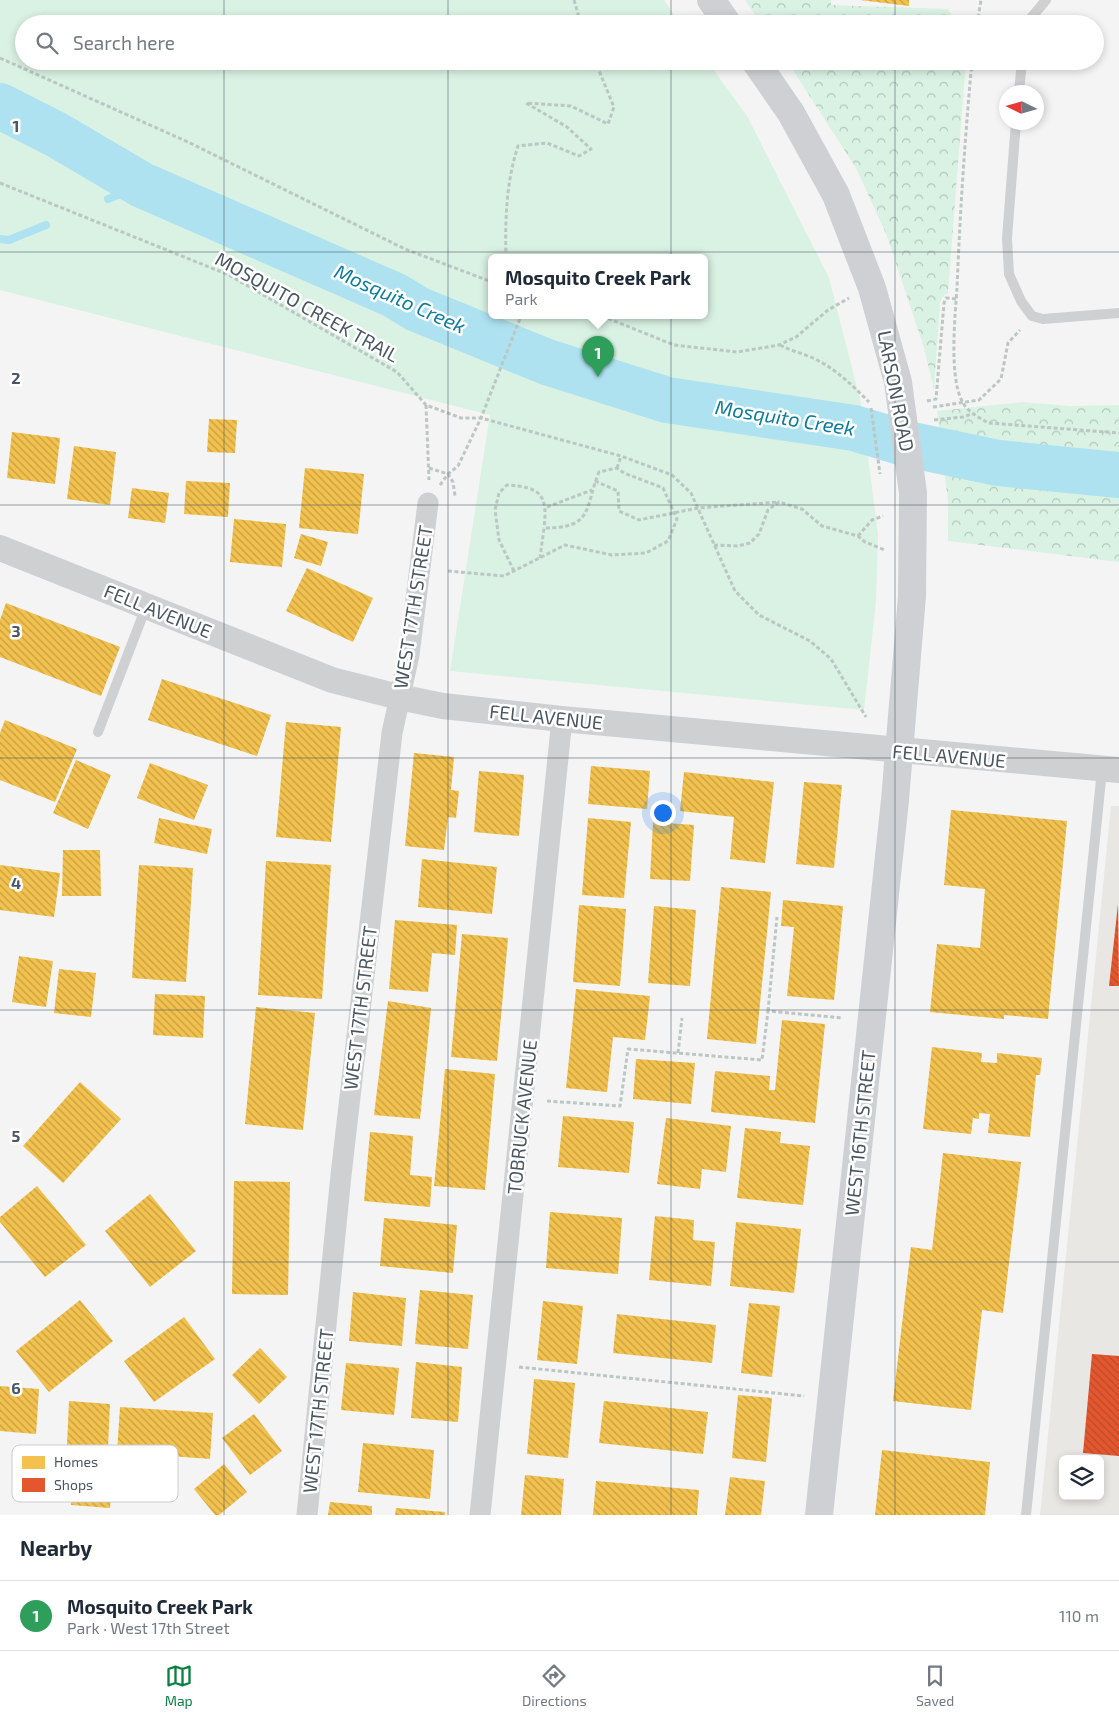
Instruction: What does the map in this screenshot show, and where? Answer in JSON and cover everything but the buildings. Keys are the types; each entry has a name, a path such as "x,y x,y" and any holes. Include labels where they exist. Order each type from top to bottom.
{"main road":[{"path":"711,0 722,15"},
{"name":"LARSON ROAD","path":"761,70 791,113 836,195 872,288 891,351 914,406 912,596 899,751"},
{"name":"WEST 16TH STREET","path":"819,1515 883,924 899,751"}],"street":[{"name":"WEST 17TH STREET","path":"307,1515 342,1166 392,733 409,655 428,503"},
{"name":"FELL AVENUE","path":"0,548 332,680 443,706 562,719 1111,770"},
{"name":"TOBRUCK AVENUE","path":"480,1515 562,719"}],"lane":[{"path":"1034,15 1046,0"},
{"path":"1020,85 1021,70"},
{"path":"1015,130 1007,238 1008,274 1021,301 1032,316 1043,319 1119,313"},
{"path":"98,732 146,607"},
{"path":"1026,1515 1111,770"}],"path":[{"path":"574,0 579,15"},
{"path":"978,15 981,0"},
{"path":"0,58 15,65"},
{"path":"27,70 188,142 405,249 488,280"},
{"path":"506,254 506,221 510,178 518,146 547,143 579,156 591,149 567,127 526,103 571,106 608,124 614,107 599,70"},
{"path":"971,70 962,172 956,299 955,370 962,402 972,414 988,423 1119,433"},
{"name":"MOSQUITO CREEK TRAIL","path":"0,183 229,275 397,372 426,405 461,418 480,418 621,456 672,475 691,493 735,591 759,615 810,641 831,659 866,717"},
{"path":"609,319 674,345 737,352 779,345 796,336 845,299 872,288"},
{"path":"914,406 936,399 944,303 946,298 956,299"},
{"path":"933,406 979,400 1001,379 1008,343 1032,316"},
{"path":"428,503 448,474 458,466 480,418 520,319"},
{"path":"779,345 813,358 832,368 848,380 870,402"},
{"path":"426,405 429,468 428,503"},
{"path":"871,408 880,474"},
{"path":"934,420 963,417 972,414"},
{"path":"616,468 621,456"},
{"path":"429,468 448,474 454,482 455,496"},
{"path":"448,571 504,576 565,546 612,555 646,553 668,541 677,519 663,488 616,468 599,472 585,514 574,525 544,528"},
{"path":"595,481 618,491 619,511 639,520 698,508 779,502 802,509 822,526 858,536 865,542 885,550"},
{"path":"514,571 499,540 495,510 499,493 507,485 523,486 537,491 547,507 540,558"},
{"path":"547,507 592,490"},
{"path":"714,545 738,546 750,543 759,534 768,510 779,502"},
{"path":"858,536 872,520 883,516"},
{"path":"544,1101 620,1106 628,1049 762,1060 777,917"},
{"path":"768,1011 844,1018"},
{"path":"678,1053 682,1018"},
{"path":"516,1367 804,1396"}],"shaded area":[{"path":"1111,806 1119,806 1119,1515 1040,1515"}],"green space":[{"path":"0,0 664,0 674,15 15,15 15,70 714,70 747,116 829,278 861,403 878,534 876,601 864,710 450,671 490,415 0,290"},
{"path":"745,0 831,0 831,5 948,9 952,15 755,15"},
{"path":"793,70 965,70 948,293 944,295 940,302 934,389 924,348 887,236 856,168"},
{"path":"1022,402 1070,406 1119,405 1119,562 948,541 948,501 937,411"}],"waterway":[{"name":"Mosquito Creek","path":"0,106 57,135 142,185 394,295 417,309 547,362 667,400 854,428 907,444 998,463 1119,475"},
{"path":"108,199 142,185"},
{"path":"0,239 9,240 46,225"}],"place":[{"name":"Mosquito Creek Park","path":"598,377"}]}
